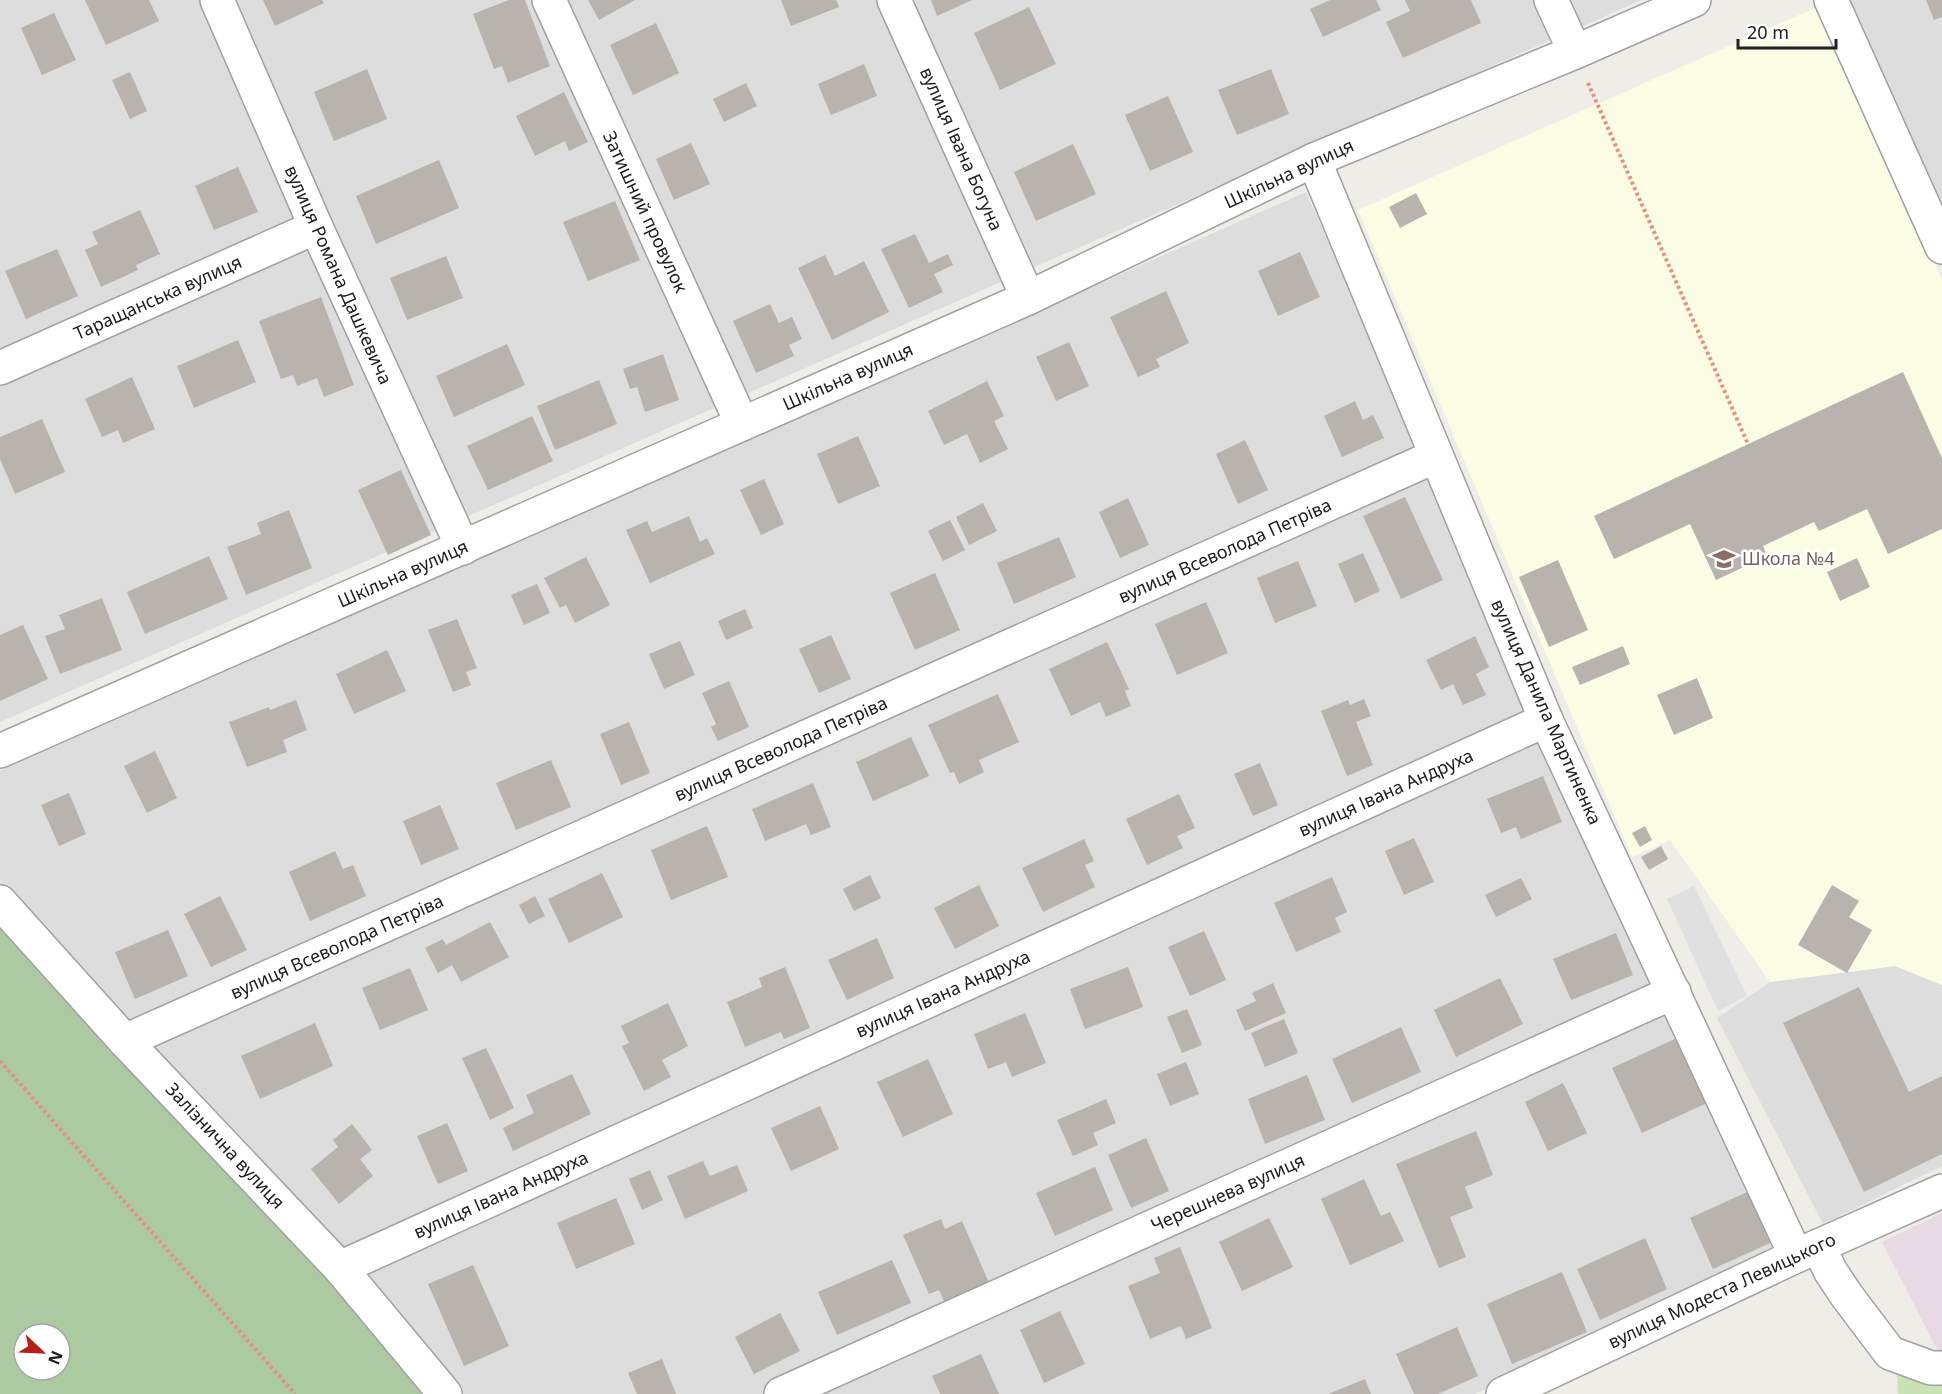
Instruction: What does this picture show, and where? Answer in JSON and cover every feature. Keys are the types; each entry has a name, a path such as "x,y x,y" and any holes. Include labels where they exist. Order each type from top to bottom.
{"street":[{"name":"вулиця Романа Дашкевича","path":"217,0 316,227 463,548"},
{"name":"Затишний провулок","path":"549,0 742,424"},
{"name":"вулиця Івана Богуна","path":"894,0 1028,298"},
{"path":"1551,0 1575,52"},
{"name":"Шкільна вулиця","path":"0,751 1028,298 1314,160 1694,0"},
{"path":"1831,0 1942,246"},
{"name":"вулиця Данила Мартиненка","path":"1314,160 1546,720 1674,992 1807,1251 1831,1272 1890,1353 1931,1368 1942,1368"},
{"name":"Таращанська вулиця","path":"0,368 316,227"},
{"name":"вулиця Всеволода Петріва","path":"125,1041 1436,456"},
{"name":"вулиця Івана Андруха","path":"340,1268 1546,720"},
{"name":"Залізнична вулиця","path":"0,902 125,1041 340,1268 445,1394"},
{"name":"Черешнева вулиця","path":"781,1394 1674,992"},
{"name":"вулиця Модеста Левицького","path":"1503,1394 1807,1251 1942,1191"}],"path":[{"path":"1575,52 1748,444"},
{"path":"0,1061 295,1394"}],"shaded area":[{"path":"0,0 1642,0 0,722"},
{"path":"1842,0 1942,0 1942,220"},
{"name":"Школа №4","path":"1819,6 1942,279 1942,985 1895,966 1770,982 1670,840 1632,857 1358,210"},
{"path":"1306,192 1785,1247 1475,1394 432,1394 0,885 0,771"},
{"path":"1694,886 1747,996 1718,1011 1667,899"},
{"path":"1895,966 1942,985 1942,1166 1823,1224 1717,1018 1770,982"},
{"path":"1942,1213 1942,1359 1882,1242"}],"green space":[{"path":"0,916 434,1394 0,1394"},
{"path":"1897,1373 1942,1375 1942,1394 1898,1394"}],"building":[{"path":"85,0 149,0 159,21 106,45"},
{"path":"263,0 322,0 324,3 275,26"},
{"path":"509,0 525,0 550,66 508,83 502,66 494,69 473,14"},
{"path":"588,0 635,0 599,20"},
{"path":"781,0 836,0 839,7 791,26"},
{"path":"931,0 972,0 937,16"},
{"path":"1330,0 1376,0 1381,10 1323,37 1310,9"},
{"path":"1405,0 1471,0 1481,23 1403,58 1386,22 1410,11"},
{"path":"1926,0 1942,0 1942,17 1934,20"},
{"path":"1029,7 1056,64 1000,90 974,33"},
{"path":"54,13 76,60 42,75 21,28"},
{"path":"656,23 679,73 633,95 610,45"},
{"path":"864,64 877,96 831,115 818,84"},
{"path":"367,69 387,119 334,141 314,92"},
{"path":"1271,69 1289,114 1237,135 1218,90"},
{"path":"130,72 147,111 130,119 112,80"},
{"path":"746,83 757,106 724,122 713,99"},
{"path":"564,92 588,142 569,151 565,141 535,156 516,116"},
{"path":"1168,96 1193,152 1150,171 1125,115"},
{"path":"691,143 710,184 674,200 656,159"},
{"path":"1073,144 1096,194 1036,221 1014,172"},
{"path":"439,160 459,208 376,244 356,196"},
{"path":"238,167 258,212 214,230 195,186"},
{"path":"1416,193 1427,214 1400,228 1389,207"},
{"path":"615,201 640,260 588,281 563,222"},
{"path":"140,210 160,254 136,265 138,270 101,287 85,250 98,244 92,232"},
{"path":"915,234 929,263 948,254 953,265 934,274 943,292 909,308 881,249"},
{"path":"57,249 78,296 26,319 5,271"},
{"path":"1300,252 1320,297 1278,316 1258,271"},
{"path":"825,255 835,276 864,261 889,312 832,340 798,268"},
{"path":"446,256 463,298 407,320 390,278"},
{"path":"1166,291 1189,343 1156,359 1160,367 1138,377 1110,317"},
{"path":"321,297 354,385 324,397 317,378 297,386 293,375 281,379 259,321"},
{"path":"770,304 779,323 792,317 802,339 789,345 794,356 756,373 733,321"},
{"path":"238,340 256,382 194,408 177,366"},
{"path":"1069,342 1089,386 1056,401 1036,357"},
{"path":"507,344 525,385 454,417 436,376"},
{"path":"663,354 679,400 645,412 637,387 630,389 623,369"},
{"path":"1903,372 1942,458 1942,529 1888,554 1867,509 1819,531 1814,522 1763,546 1767,556 1716,580 1690,524 1614,559 1594,516"},
{"path":"132,377 155,429 123,443 118,430 102,437 85,399"},
{"path":"599,380 617,424 555,450 537,406"},
{"path":"987,381 1004,416 994,421 1008,449 980,463 967,434 944,445 928,411"},
{"path":"1355,401 1363,420 1373,415 1384,438 1342,457 1324,416"},
{"path":"532,416 553,461 488,490 467,446"},
{"path":"42,419 65,472 15,494 0,459 0,437"},
{"path":"858,436 880,486 838,504 817,454"},
{"path":"1245,440 1268,490 1238,504 1216,454"},
{"path":"401,470 431,535 388,555 358,490"},
{"path":"764,479 784,524 761,535 740,490"},
{"path":"1405,497 1443,580 1401,599 1363,516"},
{"path":"1128,498 1149,545 1120,558 1099,512"},
{"path":"983,503 997,531 969,545 956,517"},
{"path":"289,510 312,568 246,595 227,547 261,534 257,523"},
{"path":"689,516 700,542 707,538 715,554 650,583 626,530 647,521 652,532"},
{"path":"950,520 965,550 943,561 928,531"},
{"path":"1059,537 1076,577 1014,604 997,563"},
{"path":"1363,553 1380,591 1355,603 1338,564"},
{"path":"209,556 228,599 145,634 127,592"},
{"path":"586,557 610,605 575,623 566,605 560,608 544,578"},
{"path":"1857,558 1870,587 1840,601 1827,572"},
{"path":"1558,560 1588,630 1549,647 1519,577"},
{"path":"1298,561 1317,606 1275,623 1257,578"},
{"path":"935,573 960,630 915,650 890,593"},
{"path":"537,584 550,613 524,625 511,595"},
{"path":"102,598 122,650 60,674 45,636 65,629 59,615"},
{"path":"1206,602 1228,653 1177,675 1155,624"},
{"path":"745,609 753,628 726,640 718,621"},
{"path":"457,619 477,668 466,672 471,685 453,692 428,630"},
{"path":"23,625 48,679 0,701 0,635"},
{"path":"831,635 851,679 819,693 799,649"},
{"path":"1475,636 1489,667 1476,674 1486,695 1463,705 1453,684 1441,690 1426,660"},
{"path":"680,641 695,675 664,689 649,654"},
{"path":"1107,642 1129,689 1125,691 1131,706 1106,717 1100,702 1071,716 1049,669"},
{"path":"1623,646 1630,664 1580,685 1572,667"},
{"path":"387,650 406,691 354,714 336,674"},
{"path":"1697,678 1713,718 1674,735 1657,695"},
{"path":"729,681 749,727 718,741 711,727 716,724 702,693"},
{"path":"998,694 1019,742 979,760 984,772 959,784 954,772 950,773 928,725"},
{"path":"1364,699 1371,716 1356,722 1373,765 1347,776 1321,711 1348,700 1350,705"},
{"path":"296,700 307,730 283,740 287,752 247,767 229,722"},
{"path":"629,722 650,773 621,785 600,734"},
{"path":"911,737 929,776 873,801 856,762"},
{"path":"155,751 177,798 147,813 124,766"},
{"path":"551,760 571,807 516,830 496,783"},
{"path":"1260,763 1278,805 1253,816 1234,774"},
{"path":"1543,776 1562,822 1521,839 1516,827 1501,833 1487,799"},
{"path":"813,783 831,827 811,835 806,824 765,841 752,809"},
{"path":"69,793 86,834 59,846 41,805"},
{"path":"1179,794 1195,828 1177,836 1183,848 1147,865 1126,819"},
{"path":"440,805 459,849 421,865 403,821"},
{"path":"707,826 728,877 671,900 651,850"},
{"path":"1645,826 1652,840 1640,847 1632,833"},
{"path":"1414,838 1434,882 1404,895 1385,851"},
{"path":"1084,839 1094,861 1085,865 1095,887 1043,912 1022,868"},
{"path":"1661,846 1668,859 1649,870 1641,857"},
{"path":"335,851 343,869 353,865 366,896 310,921 289,872"},
{"path":"602,873 623,917 569,943 548,899"},
{"path":"870,875 881,898 854,911 843,889"},
{"path":"1332,877 1347,912 1335,918 1341,932 1296,952 1274,903"},
{"path":"1521,878 1532,899 1496,917 1485,895"},
{"path":"979,885 999,926 955,949 934,908"},
{"path":"1832,885 1859,901 1849,917 1872,930 1847,973 1798,945"},
{"path":"220,896 247,950 211,967 184,914"},
{"path":"535,896 545,916 529,924 519,905"},
{"path":"490,922 509,957 461,982 452,965 438,973 425,948 443,939 446,945"},
{"path":"168,930 188,976 135,999 115,952"},
{"path":"1204,931 1226,980 1190,996 1168,947"},
{"path":"1616,933 1633,975 1571,1000 1553,959"},
{"path":"877,938 894,978 847,1000 828,960"},
{"path":"785,967 810,1028 784,1039 781,1032 745,1047 727,1002 762,987 759,978"},
{"path":"1128,967 1143,1007 1085,1029 1070,989"},
{"path":"410,968 428,1010 380,1030 362,988"},
{"path":"1500,978 1523,1024 1456,1057 1434,1010"},
{"path":"1273,983 1286,1013 1245,1031 1236,1010 1256,1001 1252,993"},
{"path":"1859,987 1909,1092 1942,1076 1942,1154 1864,1192 1783,1023"},
{"path":"668,1003 688,1046 662,1060 671,1077 644,1091 622,1046 629,1043 621,1026"},
{"path":"1187,1009 1202,1045 1182,1053 1167,1017"},
{"path":"1025,1013 1046,1063 1012,1077 1006,1062 988,1069 974,1034"},
{"path":"1284,1019 1298,1053 1265,1067 1251,1033"},
{"path":"315,1023 333,1066 260,1099 241,1056"},
{"path":"1401,1027 1421,1072 1352,1103 1332,1059"},
{"path":"1679,1037 1709,1102 1642,1133 1612,1068"},
{"path":"486,1048 514,1108 490,1120 462,1058"},
{"path":"928,1059 953,1114 903,1137 877,1082"},
{"path":"1186,1062 1199,1094 1170,1106 1157,1074"},
{"path":"572,1074 591,1114 513,1151 503,1128 534,1113 526,1095"},
{"path":"1307,1075 1325,1120 1265,1144 1248,1099"},
{"path":"1563,1083 1587,1133 1548,1151 1525,1102"},
{"path":"1106,1099 1116,1123 1093,1133 1098,1145 1073,1156 1057,1120"},
{"path":"820,1106 839,1149 791,1171 771,1128"},
{"path":"447,1123 468,1171 438,1184 417,1136"},
{"path":"352,1124 372,1150 360,1159 373,1176 339,1204 311,1169 338,1147 333,1140"},
{"path":"1476,1131 1493,1175 1465,1187 1473,1208 1450,1217 1466,1257 1439,1268 1396,1164"},
{"path":"1146,1138 1169,1191 1131,1208 1108,1155"},
{"path":"703,1161 710,1176 737,1165 748,1191 685,1219 667,1176"},
{"path":"1095,1167 1113,1210 1055,1236 1036,1193"},
{"path":"650,1170 663,1200 642,1210 629,1179"},
{"path":"1364,1179 1381,1216 1390,1212 1404,1241 1350,1265 1321,1199"},
{"path":"1756,1188 1779,1239 1713,1269 1690,1218"},
{"path":"616,1198 635,1244 576,1269 557,1223"},
{"path":"1269,1218 1293,1267 1242,1291 1219,1242"},
{"path":"941,1219 945,1229 962,1221 990,1285 946,1305 939,1290 929,1294 903,1235"},
{"path":"1645,1238 1667,1289 1600,1320 1577,1269"},
{"path":"1180,1247 1212,1328 1186,1339 1181,1326 1150,1339 1128,1286 1160,1273 1154,1258"},
{"path":"892,1260 911,1303 837,1335 818,1292"},
{"path":"473,1265 509,1346 464,1366 428,1284"},
{"path":"1562,1272 1587,1332 1512,1364 1487,1304"},
{"path":"1060,1311 1085,1364 1044,1383 1020,1330"},
{"path":"780,1313 800,1351 754,1374 735,1337"},
{"path":"1457,1327 1478,1376 1438,1394 1414,1394 1396,1354"},
{"path":"981,1354 999,1394 940,1394 932,1376"},
{"path":"662,1359 676,1394 637,1394 628,1373"},
{"path":"1365,1379 1371,1394 1328,1394"}],"place":[{"name":"Школа №4","path":"1724,559"}]}
